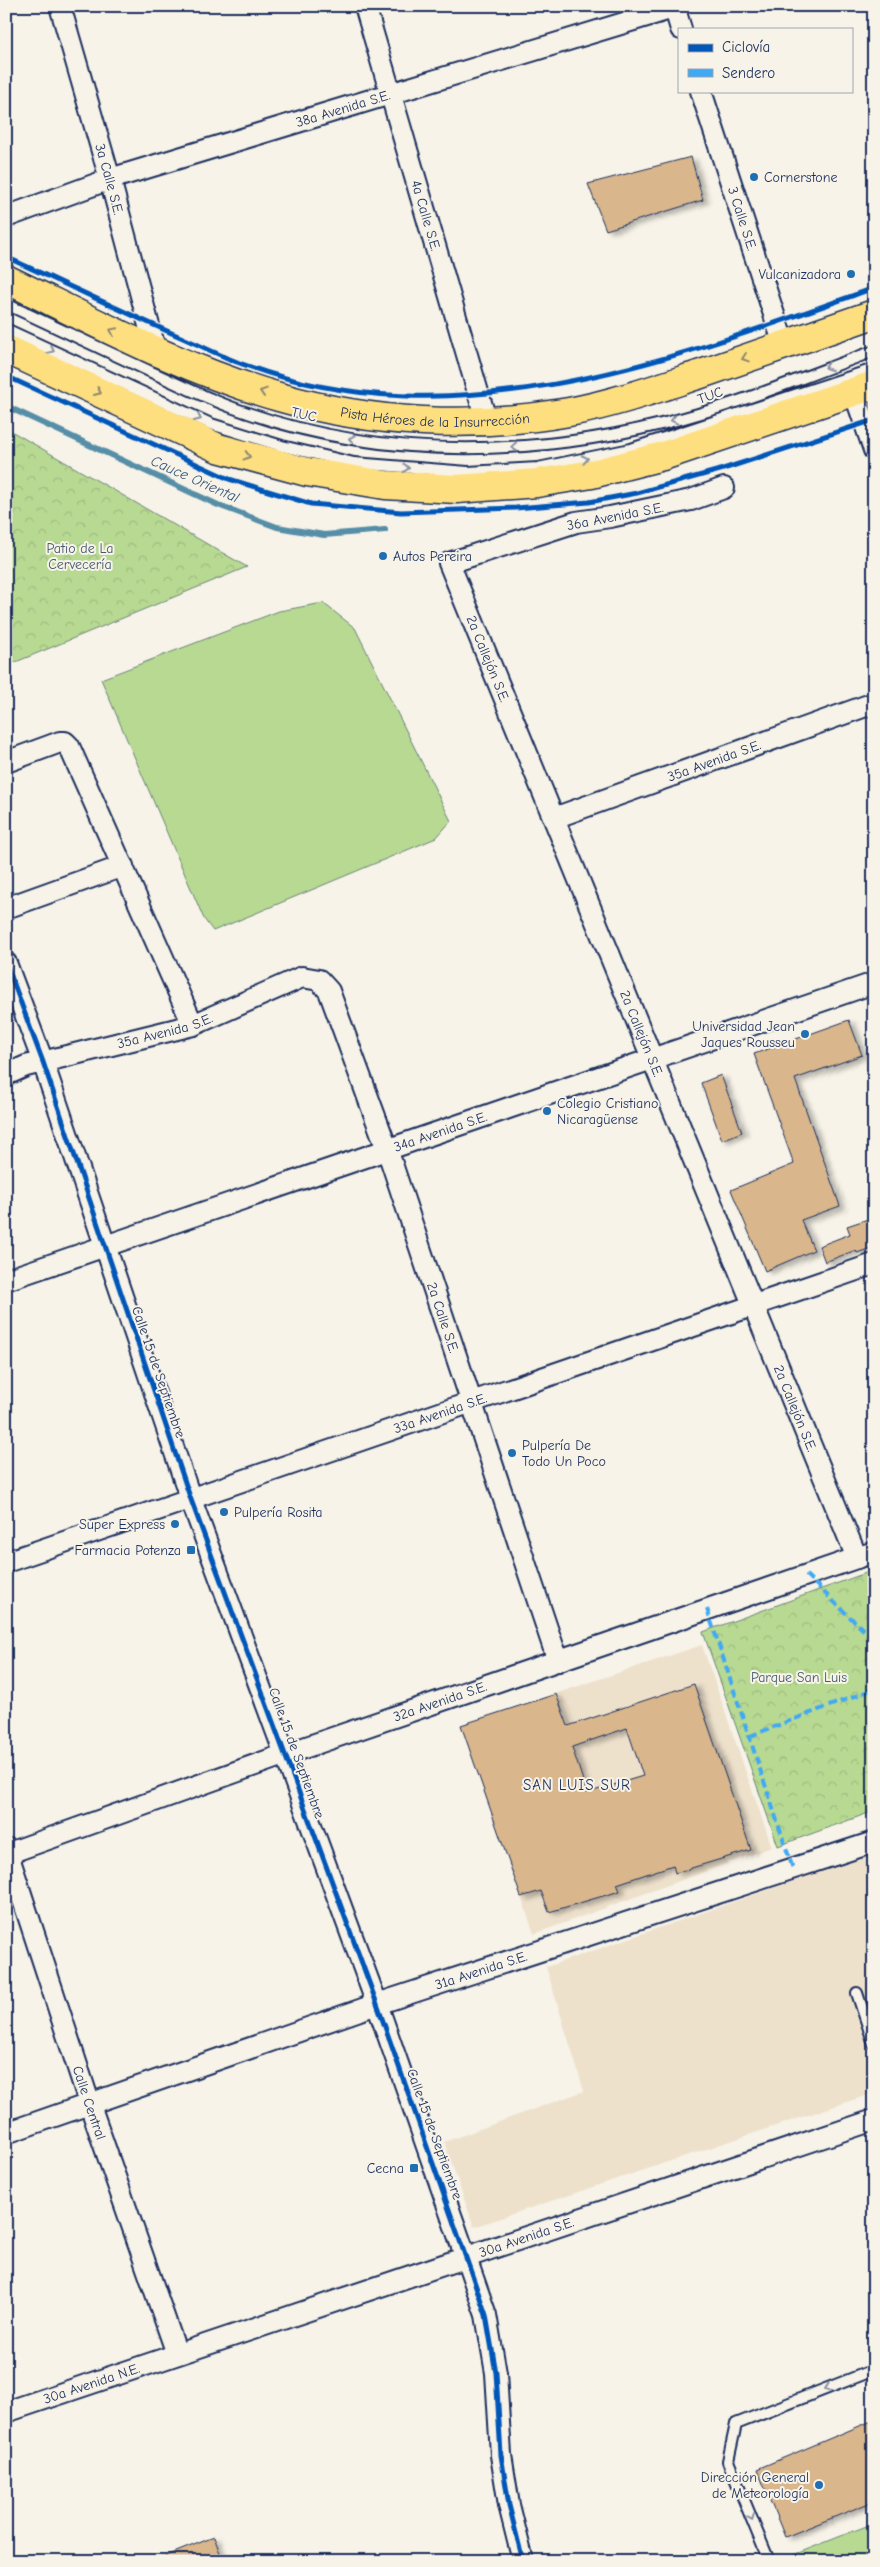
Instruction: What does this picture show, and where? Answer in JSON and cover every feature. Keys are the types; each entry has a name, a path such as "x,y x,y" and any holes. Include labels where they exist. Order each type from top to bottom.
{"main road":[{"name":"Pista Héroes de la Insurrección","path":"6,279 156,352 229,381 288,399 390,418 435,422 487,422 571,412 660,387 874,314"},
{"path":"6,349 218,448 307,472 385,485 457,489 538,483 592,474 663,456 864,388"}],"street":[{"name":"3a Calle S.E.","path":"60,6 110,179 156,352"},
{"name":"4a Calle S.E.","path":"365,6 487,422"},
{"name":"38a Avenida S.E.","path":"6,216 110,179 676,7"},
{"path":"676,7 681,28"},
{"name":"3 Calle S.E.","path":"701,92 784,345"},
{"path":"864,388 874,450"},
{"name":"36a Avenida S.E.","path":"449,563 576,522 692,500 724,488"},
{"name":"2a Callejón S.E.","path":"449,563 754,1305 866,1555"},
{"name":"35a Avenida S.E.","path":"554,818 874,703"},
{"path":"6,762 65,742 193,1025"},
{"path":"6,908 122,866"},
{"name":"Calle 15 de Septiembre","path":"6,963 42,1062 190,1497 377,2004 466,2257 488,2325 496,2373 501,2455 509,2505 523,2561"},
{"name":"35a Avenida S.E.","path":"6,1075 42,1062 193,1025 302,977 319,980"},
{"name":"2a Calle S.E.","path":"319,980 328,991 387,1150 558,1660"},
{"name":"34a Avenida S.E.","path":"6,1280 874,983"},
{"name":"33a Avenida S.E.","path":"6,1562 190,1497 874,1264"},
{"name":"32a Avenida S.E.","path":"7,1851 866,1555"},
{"name":"31a Avenida S.E.","path":"6,2133 377,2004 874,1842"},
{"name":"Calle Central","path":"7,1851 90,2105 178,2354"},
{"name":"30a Avenida S.E.","path":"178,2354 874,2120"},
{"name":"30a Avenida N.E.","path":"6,2412 178,2354"}],"lane":[{"name":"TUC","path":"6,304 200,394 248,413 343,438 387,445 508,448 622,433 685,418 874,351"},
{"name":"TUC","path":"6,329 211,424 317,456 354,463 468,472 538,468 631,449 874,368"},
{"path":"857,1993 874,2044"},
{"path":"769,2561 728,2461 736,2424 874,2370"}],"shaded area":[{"path":"702,1645 772,1847 534,1934 461,1725"},
{"path":"874,1853 874,2093 474,2227 444,2142 584,2091 546,1967"}],"green space":[{"name":"Patio de La Cervecería","path":"6,428 247,567 6,666"},
{"path":"323,603 355,628 451,821 436,838 213,931 204,919 101,679 279,611"},
{"name":"Parque San Luis","path":"874,1570 874,1811 778,1846 703,1632"},
{"path":"874,2523 874,2561 778,2561"}],"building":[{"path":"691,157 703,200 606,230 588,184"},
{"path":"849,1020 862,1055 795,1079 840,1206 801,1220 814,1250 765,1271 731,1190 794,1164 754,1054"},
{"path":"721,1075 742,1132 722,1140 701,1083"},
{"path":"874,1217 874,1247 857,1253 856,1250 825,1262 819,1246 850,1234 847,1226"},
{"path":"694,1684 751,1850 675,1873 673,1865 617,1884 620,1891 549,1912 541,1891 521,1897 461,1725 556,1694 568,1726","holes":["627,1728 643,1776 587,1793 572,1747"]},
{"name":"Dirección General de Meteorología","path":"874,2420 874,2501 785,2537 757,2469"},
{"path":"214,2537 223,2561 156,2561 156,2560"}],"waterway":[{"name":"Cauce Oriental","path":"6,406 218,505 277,527 324,535 385,530"}],"marked path":[{"path":"806,1575 874,1640"},
{"path":"707,1609 793,1869"},
{"path":"750,1736 874,1689"}],"cycle path":[{"path":"6,257 224,357 248,366 327,387 406,396 486,393 565,382 644,364 722,341 874,288"},
{"path":"6,376 229,479 311,504 401,512 516,508 589,502 637,493 720,470 874,420"},
{"path":"6,963 43,1062 190,1497 377,2004 486,2315 496,2373 501,2455 509,2505 523,2561"}],"place":[{"name":"Cornerstone","path":"754,177"},
{"name":"Vulcanizadora","path":"851,274"},
{"name":"Autos Pereira","path":"383,556"},
{"name":"Universidad Jean Jaques Rousseu","path":"805,1034"},
{"name":"Colegio Cristiano Nicaragüense","path":"547,1111"},
{"name":"Pulpería De Todo Un Poco","path":"512,1453"},
{"name":"Pulpería Rosita","path":"224,1512"},
{"name":"Super Express","path":"175,1524"},
{"name":"Farmacia Potenza","path":"191,1550"},
{"name":"Cecna","path":"414,2168"},
{"name":"Dirección General de Meteorología","path":"819,2485"}],"district":[{"name":"SAN LUIS SUR","path":"577,1785"}]}
